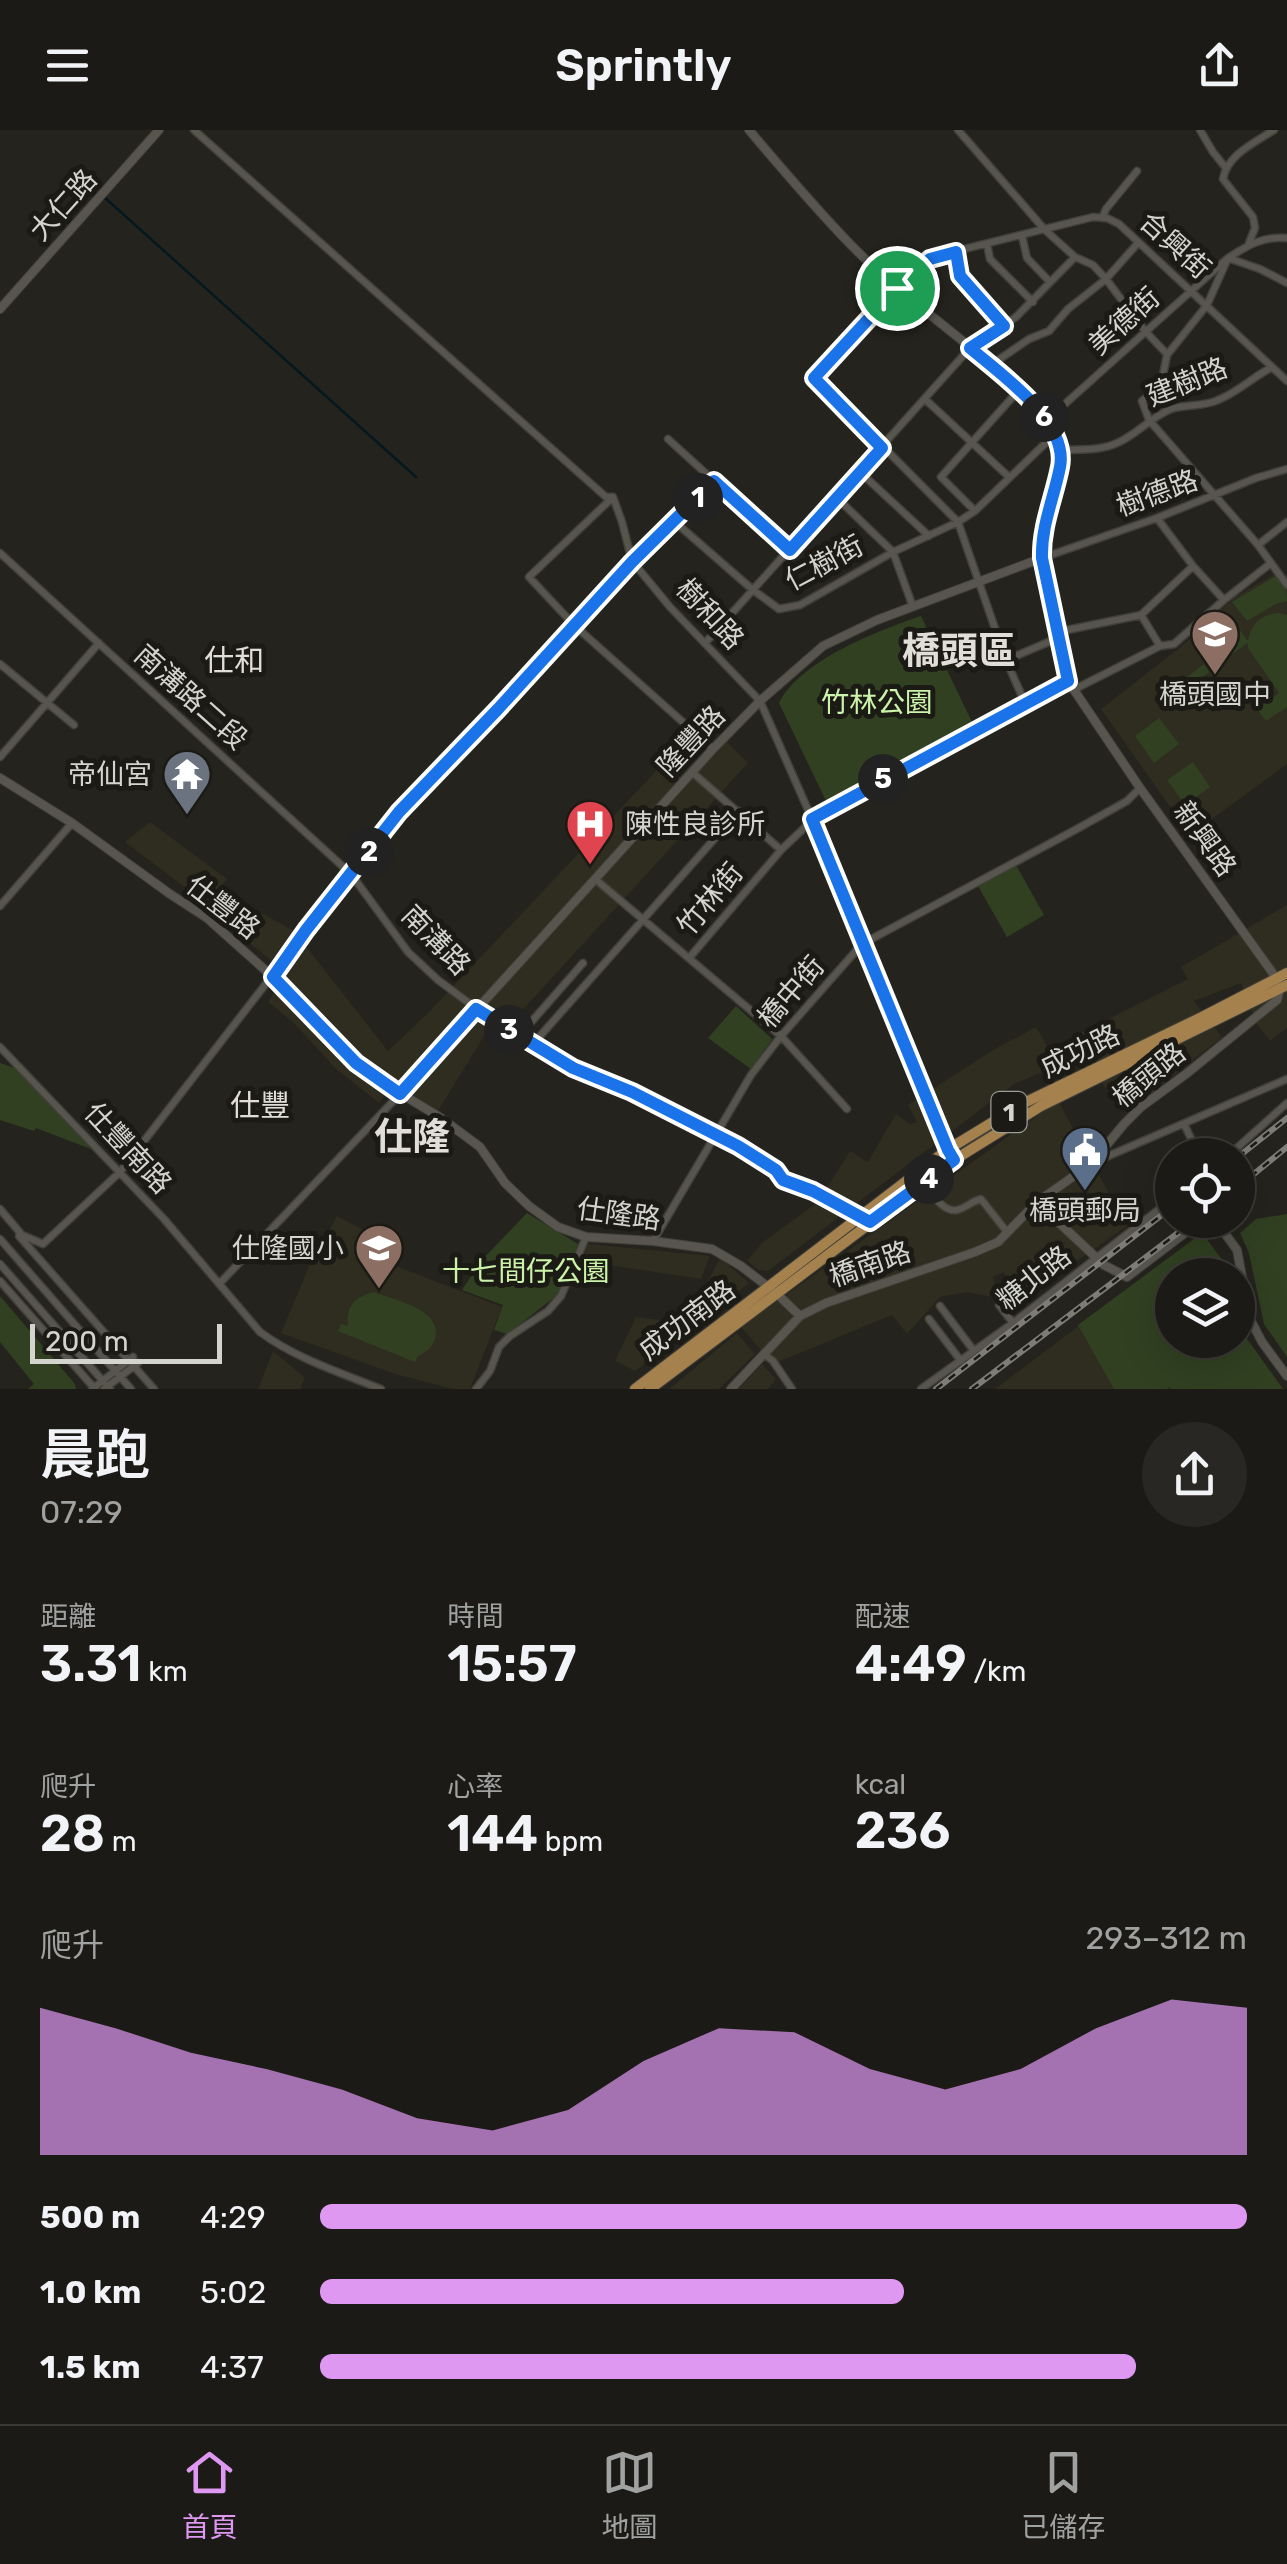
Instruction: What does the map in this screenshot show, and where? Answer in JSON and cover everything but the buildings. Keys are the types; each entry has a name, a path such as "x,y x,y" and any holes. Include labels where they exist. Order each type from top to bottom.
{"main road":[{"name":"成功路","path":"772,1290 951,1155 1283,981"},
{"name":"成功路","path":"865,1219 922,1183 951,1155"},
{"name":"成功南路","path":"634,1389 772,1290"},
{"name":"成功南路","path":"650,1389 772,1290"}],"street":[{"name":"大仁路","path":"0,309 159,130"},
{"path":"194,130 606,497 613,498"},
{"path":"749,130 806,197 897,288 1018,390 1047,420 1062,450"},
{"path":"958,130 1044,230 1075,258 1093,265 1106,278 1167,355"},
{"path":"1200,130 1225,167"},
{"path":"1248,244 1255,228 1253,217 1223,179 1225,167 1274,130"},
{"path":"1102,218 1137,172"},
{"name":"合興街","path":"882,448 814,378 897,288 930,259 1093,218 1119,224 1287,382"},
{"path":"1022,236 1027,258 1050,282"},
{"name":"美德街","path":"1047,420 1228,258 1248,244 1272,237 1287,238"},
{"path":"991,366 1049,330 1138,243"},
{"path":"987,244 990,259 1032,302"},
{"path":"956,252 960,276 1004,326"},
{"path":"706,642 970,348 1032,302 1075,258"},
{"path":"1287,282 1228,258 1207,304 1167,355 1160,385 1142,401 1149,420 1287,585"},
{"name":"建樹路","path":"1062,450 1118,443 1149,420 1175,408 1213,403 1272,367"},
{"path":"975,510 941,477 1018,390"},
{"path":"926,400 1009,477"},
{"name":"仁樹街","path":"675,522 753,590 779,609 787,609 892,552 958,522 1056,434"},
{"path":"668,439 790,550"},
{"path":"882,448 958,522 1025,703"},
{"name":"新興路","path":"1062,450 1041,540 1070,686 1283,981"},
{"name":"樹德路","path":"1042,558 1287,470"},
{"path":"860,472 929,536"},
{"path":"0,1212 22,1234 43,1244 120,1172 399,812 632,562 714,481"},
{"path":"613,498 529,576 574,625 713,749"},
{"name":"樹和路","path":"613,498 632,562 760,701 951,1155"},
{"path":"837,498 892,552 913,607"},
{"path":"1157,518 1224,600"},
{"path":"1258,546 1287,522"},
{"name":"南溝路二段","path":"0,553 351,874"},
{"name":"隆豐路","path":"400,1094 713,749 823,646 877,620 1042,558"},
{"name":"竹林街","path":"690,957 812,819 1025,703 1160,646 1174,644 1271,563"},
{"path":"1006,660 1057,635 1141,615 1193,566"},
{"path":"1141,615 1160,646"},
{"path":"0,756 99,642"},
{"path":"0,664 74,725"},
{"path":"692,772 781,850"},
{"name":"仕豐路","path":"0,778 208,918 273,977 356,1063 400,1094"},
{"name":"橋中街","path":"653,1242 741,1090 781,1036 862,944 1075,830 1127,800 1140,788"},
{"path":"533,1044 739,811"},
{"path":"0,906 72,823"},
{"name":"南溝路","path":"351,874 408,952 476,1009 573,1068 632,1092 776,1170 783,1180 865,1219"},
{"path":"595,879 781,1036 847,1108"},
{"path":"518,1036 583,963"},
{"name":"橋頭路","path":"1037,1202 1091,1164 1132,1116 1277,1000 1283,981"},
{"name":"仕豐南路","path":"0,1047 120,1172 260,1332 272,1341 381,1389"},
{"path":"1091,1164 1287,1078"},
{"path":"220,1283 400,1094"},
{"name":"仕隆路","path":"400,1094 480,1147 505,1183 558,1227 586,1237 712,1249 741,1266 800,1316"},
{"path":"1248,1138 1287,1104"},
{"path":"1184,1124 1191,1138"},
{"path":"922,1183 953,1211 980,1199 1007,1232"},
{"path":"1037,1202 1104,1265 1126,1278 1178,1238"},
{"name":"橋南路","path":"732,1389 800,1316 892,1279 992,1246 1037,1202"},
{"path":"0,1212 154,1389"},
{"name":"糖北路","path":"921,1389 1155,1212"},
{"path":"476,1389 490,1371 499,1347 562,1296 586,1237"},
{"path":"1228,1238 1237,1250 1250,1319 1287,1376"},
{"path":"0,1239 132,1389"},
{"path":"0,1264 106,1386"},
{"path":"0,1282 94,1389 106,1386 133,1362"},
{"path":"998,1305 1012,1323"},
{"path":"940,1306 974,1351"},
{"path":"928,1318 961,1361"},
{"path":"764,1354 774,1361 792,1389"}],"shaded area":[{"name":"橋頭國中","path":"1278,572 1287,587 1287,764 1190,835 1101,709 1183,645 1236,596"},
{"path":"690,735 715,755 726,741 748,763 509,1025 495,1018 438,1111 393,1085 379,1103 335,1068 294,1023 268,1002 286,973 240,935 260,912 294,931 388,1051"},
{"path":"150,822 227,879 207,904 125,842"},
{"path":"1287,905 1287,1028 1270,1041 1257,1024 1241,983 1194,1001 1222,1037 1126,1113 1112,1100 1086,1054 1014,1084 768,1271 747,1261 763,1242 818,1202 850,1151 868,1162 896,1114 910,1124 917,1122 908,1105 1036,1027 1049,1049 1188,979 1181,967"},
{"path":"1058,1101 1127,1226 1024,1298 1011,1293 1004,1272 993,1277 998,1298 966,1292 940,1297 907,1334 892,1315 773,1364 741,1327"},
{"name":"仕隆國小","path":"337,1216 393,1245 388,1263 502,1307 470,1389 453,1389 395,1374 281,1333 310,1264"},
{"path":"1195,1238 1206,1238 1221,1258 1169,1258"},
{"path":"588,1244 710,1256 701,1279 582,1261"},
{"path":"720,1258 749,1283 635,1371 615,1361 636,1317 669,1321 696,1304"},
{"path":"1155,1268 1155,1358 1255,1358 1255,1350 1283,1389 995,1389"},
{"path":"737,1333 755,1354 719,1389 669,1389"},
{"path":"273,1351 305,1378 300,1389 258,1389"},
{"path":"762,1364 776,1379 768,1389 739,1389"}],"green space":[{"path":"1276,576 1285,587 1287,601 1247,621 1232,602"},
{"path":"1279,613 1287,615 1287,707 1266,721 1257,709 1279,693 1248,643 1219,663 1200,636 1228,614 1248,641 1258,621"},
{"name":"竹林公園","path":"921,616 972,722 827,803 779,703 804,673 822,661 863,639"},
{"path":"1204,664 1209,672 1169,702 1163,695"},
{"path":"1159,718 1179,744 1154,763 1135,736"},
{"path":"1193,762 1210,787 1185,805 1167,780"},
{"path":"1016,865 1044,915 1007,937 978,886"},
{"path":"736,1006 772,1039 751,1069 708,1038"},
{"path":"0,1063 20,1070 91,1149 36,1128 34,1131 0,1120"},
{"name":"十七間仔公園","path":"527,1213 578,1244 560,1293 507,1334 494,1330 503,1305 462,1290 482,1260"},
{"path":"1287,1214 1287,1357 1264,1324 1255,1281 1255,1258 1250,1258 1242,1238 1255,1238 1256,1219"},
{"path":"1195,1238 1206,1238 1221,1258 1168,1258"},
{"path":"1155,1268 1155,1358 1255,1358 1255,1350 1283,1389 1114,1389 1078,1325"},
{"path":"374,1292 415,1307 432,1320 436,1329 434,1342 415,1362 338,1331 341,1324 348,1326 353,1303"},
{"path":"0,1296 76,1389 28,1389 34,1384 0,1342"}],"waterway":[{"path":"104,197 416,477"}],"railway":[{"path":"1255,1143 1287,1118"},
{"path":"1255,1173 1287,1147"},
{"path":"936,1389 1155,1220"},
{"path":"972,1389 1171,1238"}],"place":[{"name":"橋頭國中","path":"1215,676"},
{"name":"帝仙宮","path":"187,816"},
{"name":"陳性良診所","path":"590,866"},
{"name":"橋頭郵局","path":"1085,1192"},
{"name":"仕隆國小","path":"379,1290"}],"district":[{"name":"橋頭區","path":"959,651"},
{"name":"仕和","path":"234,661"},
{"name":"仕豐","path":"260,1106"},
{"name":"仕隆","path":"412,1137"}],"route":[{"path":"956,252 960,276 1004,326 970,348 1047,420 1062,450 1041,540 1068,681 812,819 954,1160 870,1222 813,1191 783,1180 776,1170 738,1146 632,1092 573,1068 476,1009 400,1094 346,1054 273,977 399,812 632,562 714,481 790,550 882,448 814,378 897,288 930,259 956,252"}]}
